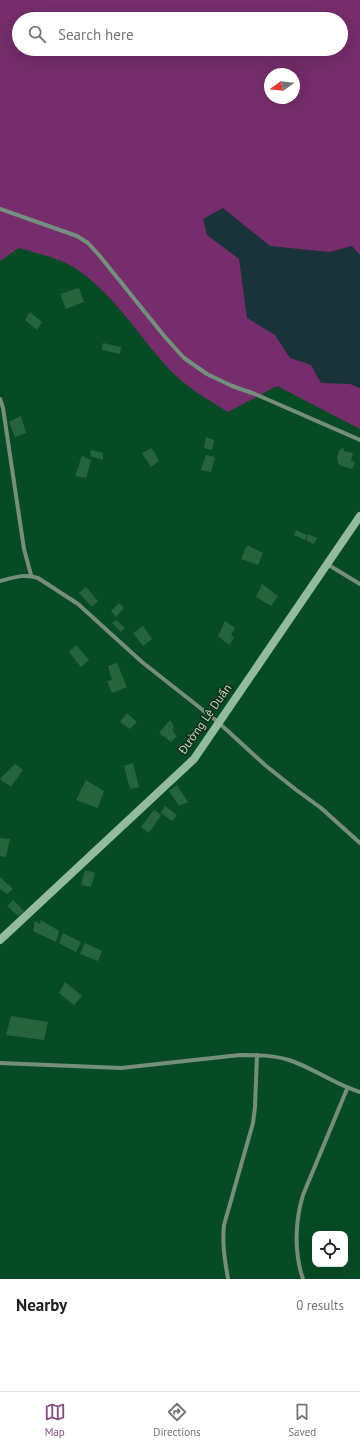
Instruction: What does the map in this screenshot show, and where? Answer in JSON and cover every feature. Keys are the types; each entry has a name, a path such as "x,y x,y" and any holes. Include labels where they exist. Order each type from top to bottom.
{"main road":[{"name":"Đường Lê Duẩn","path":"0,940 194,759 326,563 360,516"}],"street":[{"path":"0,209 72,234 88,243 179,353 207,374 360,440"},
{"path":"0,399 3,408 24,549 31,575"},
{"path":"326,563 360,584"},
{"path":"0,581 23,575 31,575 78,604 142,662 218,722 265,765 295,790 321,808 360,843"},
{"path":"0,1063 121,1068 240,1055 258,1055 290,1060 347,1089 360,1092"},
{"path":"228,1279 224,1256 224,1225 253,1123 258,1055"},
{"path":"303,1279 300,1270 296,1222 299,1208 347,1089"}],"shaded area":[{"path":"0,0 360,0 360,429 277,386 228,412 197,392 169,369 115,304 92,281 71,266 42,254 19,248 0,261"}],"water":[{"path":"223,208 270,246 329,252 352,246 360,255 360,388 350,384 321,383 311,365 290,358 275,335 247,318 239,259 207,235 203,219"}],"building":[{"path":"79,288 84,302 66,309 60,294"},
{"path":"30,312 42,322 37,330 25,320"},
{"path":"103,343 121,347 120,354 102,350"},
{"path":"21,416 26,433 15,437 9,422"},
{"path":"206,437 214,440 212,450 204,448"},
{"path":"152,448 159,461 151,467 142,453"},
{"path":"344,448 344,451 353,453 351,460 355,463 352,469 339,465 337,458 340,449"},
{"path":"91,450 103,453 103,460 90,456"},
{"path":"206,455 215,457 211,472 201,470"},
{"path":"82,456 91,460 86,478 75,476"},
{"path":"296,530 307,535 305,540 294,535"},
{"path":"308,534 317,538 314,544 306,540"},
{"path":"247,545 263,553 258,565 241,559"},
{"path":"262,584 278,596 271,606 256,597"},
{"path":"86,587 98,601 92,607 79,593"},
{"path":"119,603 124,608 116,617 111,611"},
{"path":"116,620 125,628 121,632 112,623"},
{"path":"225,621 235,628 231,635 234,638 229,645 218,636"},
{"path":"143,626 152,639 143,646 133,633"},
{"path":"76,645 89,660 81,667 69,652"},
{"path":"117,663 127,687 112,693 107,681 112,680 108,666"},
{"path":"127,713 137,722 130,729 120,722"},
{"path":"170,720 174,727 172,730 177,736 171,742 159,733"},
{"path":"133,763 139,787 130,789 124,766"},
{"path":"15,764 23,770 11,787 0,779"},
{"path":"86,780 104,791 98,808 76,800"},
{"path":"177,785 188,802 179,806 169,791"},
{"path":"165,806 177,815 172,821 161,813"},
{"path":"154,810 161,815 149,833 141,827"},
{"path":"0,838 10,839 6,857 0,856"},
{"path":"85,870 95,873 91,887 81,885"},
{"path":"0,877 13,889 7,894 0,889"},
{"path":"13,900 24,911 18,916 7,906"},
{"path":"41,920 59,931 56,942 33,931 35,921 40,924"},
{"path":"63,933 81,942 76,952 59,943"},
{"path":"85,943 102,951 98,961 80,954"},
{"path":"65,982 82,996 74,1005 59,993"},
{"path":"11,1016 48,1022 44,1040 6,1035"}]}
